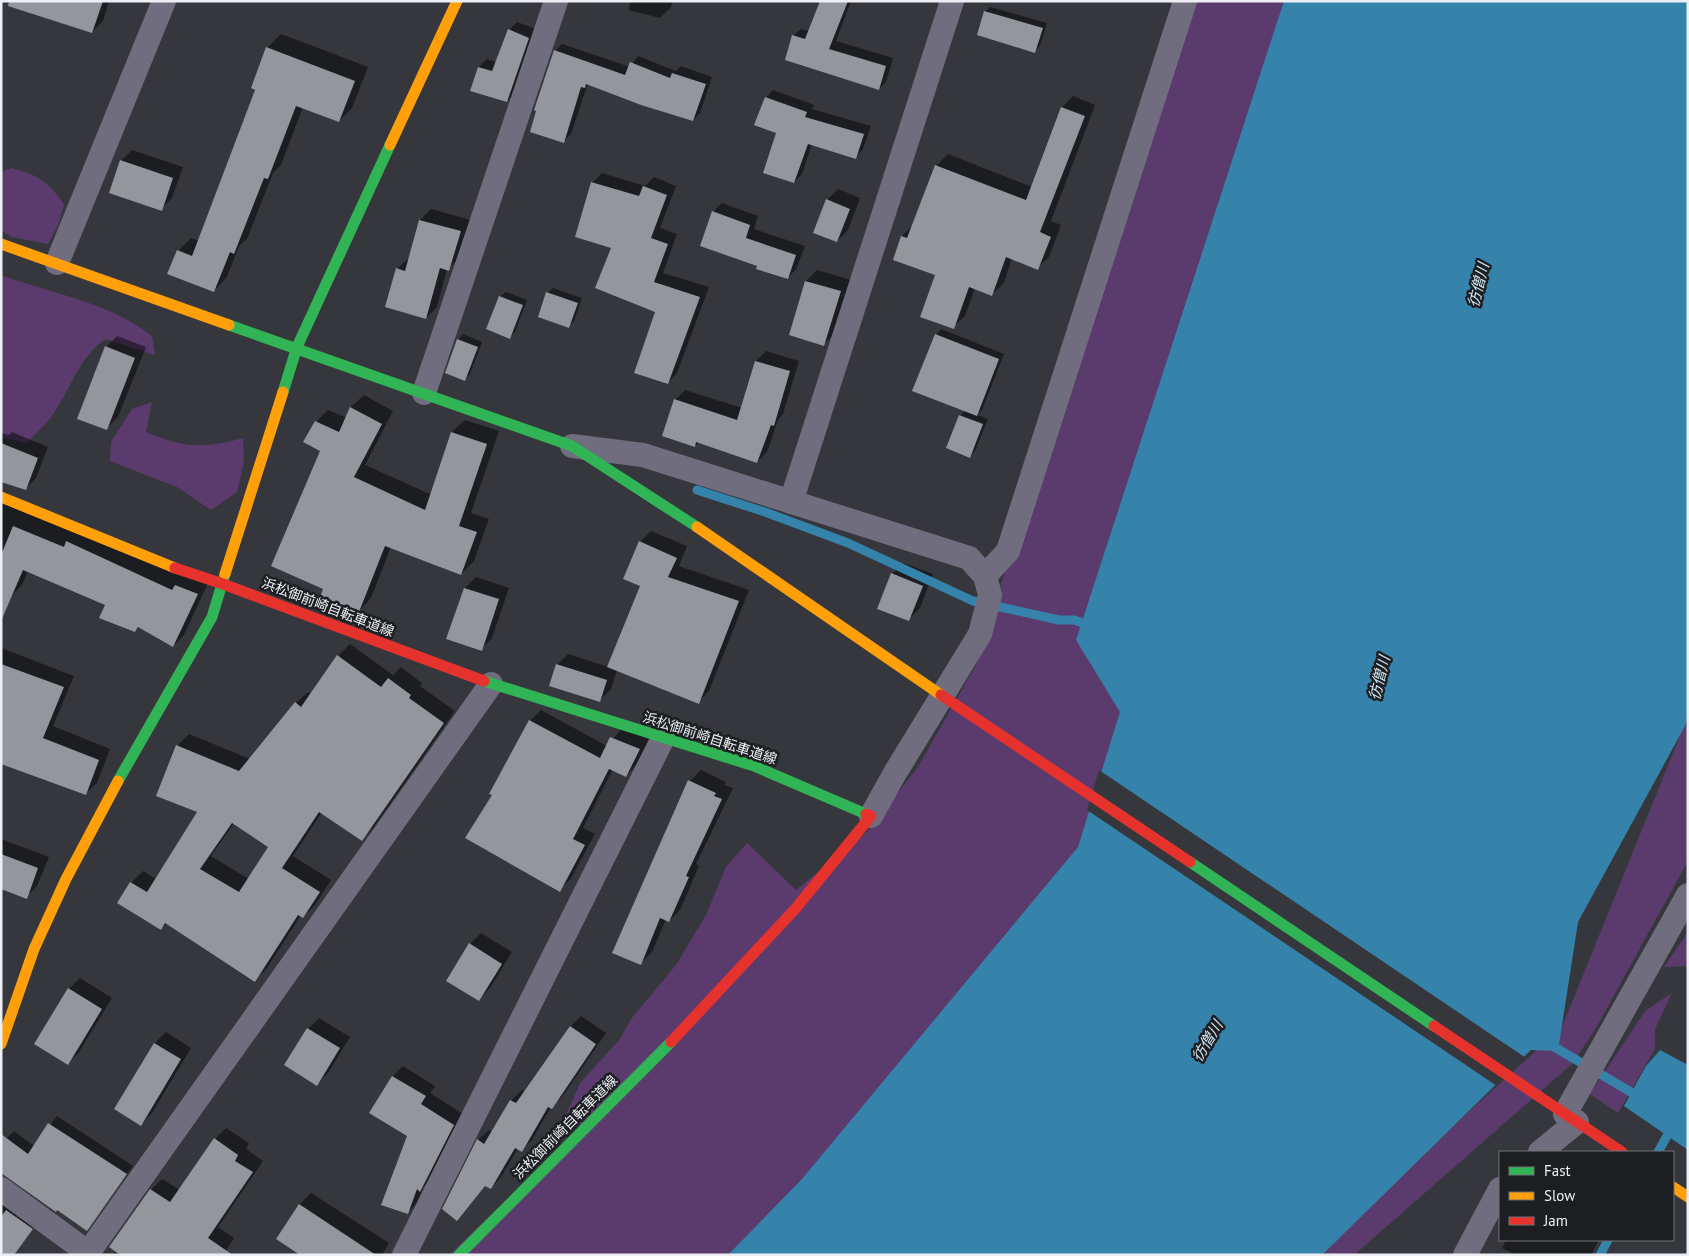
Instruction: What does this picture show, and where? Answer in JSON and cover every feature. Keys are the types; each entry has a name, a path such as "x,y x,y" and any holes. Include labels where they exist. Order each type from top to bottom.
{"street":[{"path":"57,263 164,1"},
{"path":"1,1044 34,949 66,879 110,796 212,616 297,348 457,1"},
{"path":"424,393 556,1"},
{"path":"791,502 952,1"},
{"path":"985,576 1008,552 1185,1"},
{"path":"1,244 572,446 643,455 969,558 985,576 990,595 980,634 952,700 871,816"},
{"path":"572,446 721,543 1621,1151"},
{"name":"浜松御前崎自転車道線","path":"1,497 103,541 491,684 754,766 871,816 796,908 695,1018 459,1255"},
{"path":"1,1189 90,1254 491,684"},
{"path":"404,1255 663,738"},
{"path":"1541,1151 1688,895"},
{"path":"1674,1188 1688,1197"},
{"path":"1465,1255 1499,1190"}],"shaded area":[{"path":"1185,1 1291,1 1138,703 1078,847 767,1255 449,1255 580,1129 566,1115 580,1083 620,1039 631,1019 676,965 706,915 726,867 747,843 796,890 868,831 918,767 976,665 1080,328"},
{"path":"11,168 42,180 64,205 58,225 48,244 12,237 1,230 1,172"},
{"path":"1,275 80,300 135,324 152,336 155,355 105,339 83,363 54,413 27,443 1,437"},
{"path":"152,402 146,432 183,444 194,445 216,444 243,438 244,461 237,492 211,510 177,487 110,461 111,442 132,409"},
{"path":"1688,716 1688,861 1596,1028 1572,1064 1354,1255 1292,1255 1438,1140 1562,1027"},
{"path":"1688,932 1688,966 1664,967"},
{"path":"1672,993 1655,1029 1655,1049 1618,1113 1590,1094 1645,1011"}],"water":[{"name":"彷僧川","path":"1284,1 1688,1 1688,715 1685,726 1578,922 1558,1051 1531,1050 1322,1255 728,1255 802,1179 1078,847 1120,712 1076,640"},
{"path":"1660,1050 1688,1065 1688,1150 1624,1106 1646,1066"}],"pier":[{"path":"1099,770 1526,1058 1497,1086 1087,810"}],"building":[{"path":"9,1 103,1 92,33 8,6"},
{"path":"820,1 848,1 829,49 886,66 879,90 785,60 792,35 805,39"},
{"path":"984,11 1043,28 1035,53 977,35"},
{"path":"508,29 529,38 507,102 470,91 478,67 492,71"},
{"path":"266,47 355,81 339,122 296,106 268,179 264,178 234,254 230,252 214,292 167,274 177,250 192,256 255,90 251,88"},
{"path":"554,50 625,75 630,62 670,78 672,73 706,84 693,121 641,105 586,84 585,88 581,87 564,143 530,132 536,111 534,110"},
{"path":"765,97 807,112 805,117 864,134 856,159 808,144 794,183 763,173 776,133 754,125"},
{"path":"1061,107 1085,116 1040,232 1051,237 1038,270 1006,257 992,296 969,287 954,329 920,317 935,275 893,260 901,236 907,238 935,165 1026,200"},
{"path":"120,160 173,178 162,211 109,193"},
{"path":"591,182 639,196 643,186 667,195 651,238 668,244 654,282 700,297 668,384 634,373 655,312 595,288 611,248 575,237"},
{"path":"826,199 850,209 837,242 813,233"},
{"path":"712,211 750,225 746,238 796,255 788,279 756,269 757,266 700,246"},
{"path":"419,220 461,231 449,271 440,268 426,319 385,307 396,268 405,271"},
{"path":"805,281 841,291 824,346 789,335"},
{"path":"546,292 578,303 569,328 538,317"},
{"path":"499,296 523,305 510,339 486,329"},
{"path":"935,334 999,359 977,416 912,391"},
{"path":"457,339 478,347 465,381 445,373"},
{"path":"105,346 135,358 107,430 77,419"},
{"path":"755,361 790,371 774,426 771,425 757,463 696,442 695,447 662,436 674,399 737,420"},
{"path":"350,407 382,424 354,477 425,510 451,432 487,444 459,526 477,532 461,575 385,546 359,612 320,597 323,589 271,566 320,451 303,442 315,421 339,432"},
{"path":"959,415 983,424 970,458 946,448"},
{"path":"1,443 38,458 26,490 1,482"},
{"path":"13,526 64,547 66,541 172,590 175,585 198,594 173,647 138,627 135,632 99,618 105,605 23,570 1,621 1,555"},
{"path":"639,541 677,558 668,577 739,601 699,704 607,667 640,586 623,579"},
{"path":"891,573 923,586 909,621 877,609"},
{"path":"464,588 499,599 482,651 446,639"},
{"path":"337,655 381,687 388,678 411,695 409,698 444,723 362,841 319,812 282,868 320,892 303,918 298,915 255,982 165,923 161,930 117,903 130,882 147,892 197,812 156,796 176,745 239,771 295,702 301,707","holes":["232,823 268,847 239,892 200,869"]},
{"path":"1,664 64,687 43,738 99,760 86,795 1,764"},
{"path":"556,664 607,680 600,702 549,686"},
{"path":"529,720 600,758 610,737 640,749 626,777 609,769 573,839 585,845 560,892 465,838 492,795 489,794"},
{"path":"688,780 716,793 714,796 722,799 686,876 689,877 669,922 660,918 641,965 612,953"},
{"path":"1,854 38,868 27,899 1,889"},
{"path":"469,943 502,964 479,1001 446,981"},
{"path":"68,988 102,1009 68,1065 34,1044"},
{"path":"570,1026 596,1044 552,1109 548,1107 522,1152 515,1148 491,1189 485,1186 457,1221 442,1209 477,1139 484,1144 510,1100 516,1103"},
{"path":"307,1028 340,1048 317,1086 284,1065"},
{"path":"154,1043 181,1059 141,1126 114,1109"},
{"path":"392,1076 426,1096 421,1104 454,1125 420,1192 417,1189 408,1214 381,1205 407,1136 369,1113"},
{"path":"48,1123 127,1174 87,1231 57,1210 56,1212 1,1173 1,1134 28,1154"},
{"path":"214,1138 238,1155 235,1161 253,1172 208,1238 233,1255 120,1255 109,1247 150,1189 170,1202"},
{"path":"299,1204 376,1255 300,1255 276,1239"},
{"path":"6,1210 33,1229 14,1255 1,1255 1,1217"}],"waterway":[{"path":"697,490 765,512 848,543 973,601 1059,620 1074,620 1092,626"},
{"path":"1551,1045 1641,1098"},
{"path":"1659,1151 1672,1127"},
{"path":"1600,1255 1607,1241"}],"traffic: fast":[{"path":"283,392 297,347 390,145"},
{"path":"229,325 572,446 697,527"},
{"path":"118,781 212,617 225,574"},
{"path":"484,681 754,766 866,814"},
{"path":"1190,862 1434,1026"},
{"path":"459,1255 671,1042"}],"traffic: slow":[{"path":"390,145 457,1"},
{"path":"1,244 229,325"},
{"path":"225,574 283,392"},
{"path":"1,497 175,568"},
{"path":"697,527 941,695"},
{"path":"1,1044 34,949 66,879 118,781"},
{"path":"1674,1188 1688,1197"}],"traffic: jam":[{"path":"175,568 484,681"},
{"path":"941,695 1190,862"},
{"path":"671,1042 796,908 871,816 866,814"},
{"path":"1434,1026 1621,1151"}]}
